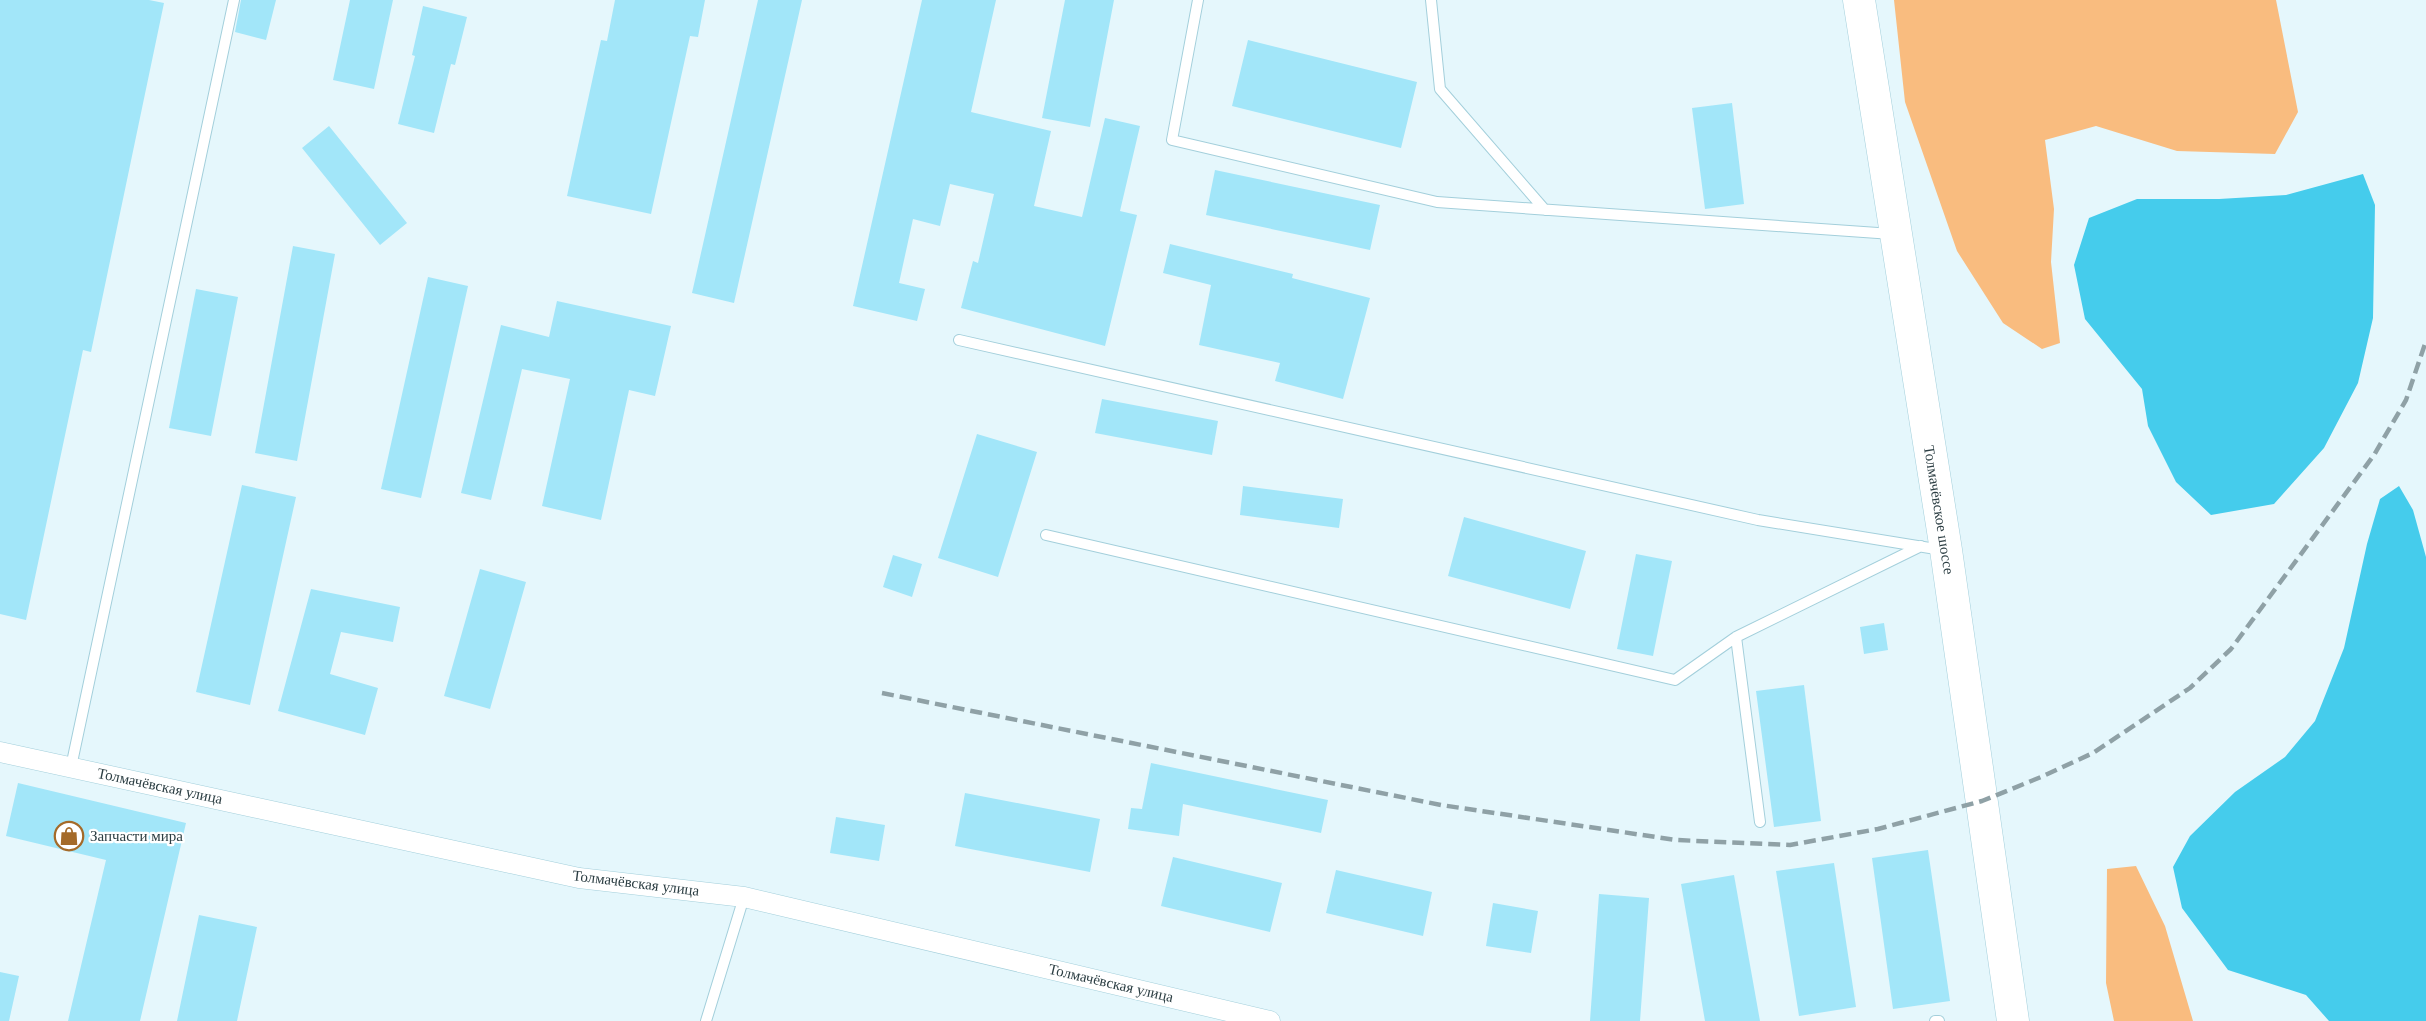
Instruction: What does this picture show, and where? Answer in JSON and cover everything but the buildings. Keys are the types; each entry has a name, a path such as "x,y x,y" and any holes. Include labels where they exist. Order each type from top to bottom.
{"main road":[{"name":"Толмачёвское шоссе","path":"1859,0 1896,235 1934,548 2013,1021"}],"street":[{"name":"Толмачёвская улица","path":"0,752 579,878 744,897 1270,1021"}],"lane":[{"path":"71,767 234,0"},
{"path":"1198,0 1172,140 1437,202 1896,235"},
{"path":"1431,0 1440,89 1545,210"},
{"path":"959,340 1758,519 1934,548"},
{"path":"1046,535 1674,680 1736,637 1934,548"},
{"path":"1736,637 1760,822"},
{"path":"706,1021 744,897"}],"shaded area":[{"path":"1894,0 2276,0 2298,112 2275,154 2177,151 2096,126 2045,140 2054,209 2051,262 2060,343 2042,349 2003,323 1957,251 1905,102"},
{"path":"2136,866 2165,926 2193,1021 2114,1021 2106,983 2107,869"}],"water":[{"path":"2363,174 2375,205 2373,318 2358,383 2324,448 2274,504 2211,515 2176,482 2148,426 2142,389 2085,319 2074,265 2089,218 2137,199 2219,199 2286,195"},
{"path":"2399,486 2413,510 2426,557 2426,1021 2329,1021 2306,995 2228,970 2182,908 2173,867 2190,836 2235,792 2285,757 2315,721 2344,648 2367,544 2380,499"}],"railway":[{"path":"882,693 1441,805 1676,840 1790,845 1878,829 1982,801 2041,777 2093,753 2190,688 2231,649 2374,455 2406,400 2426,341"}],"place":[{"name":"Запчасти мира","path":"69,836"}]}
